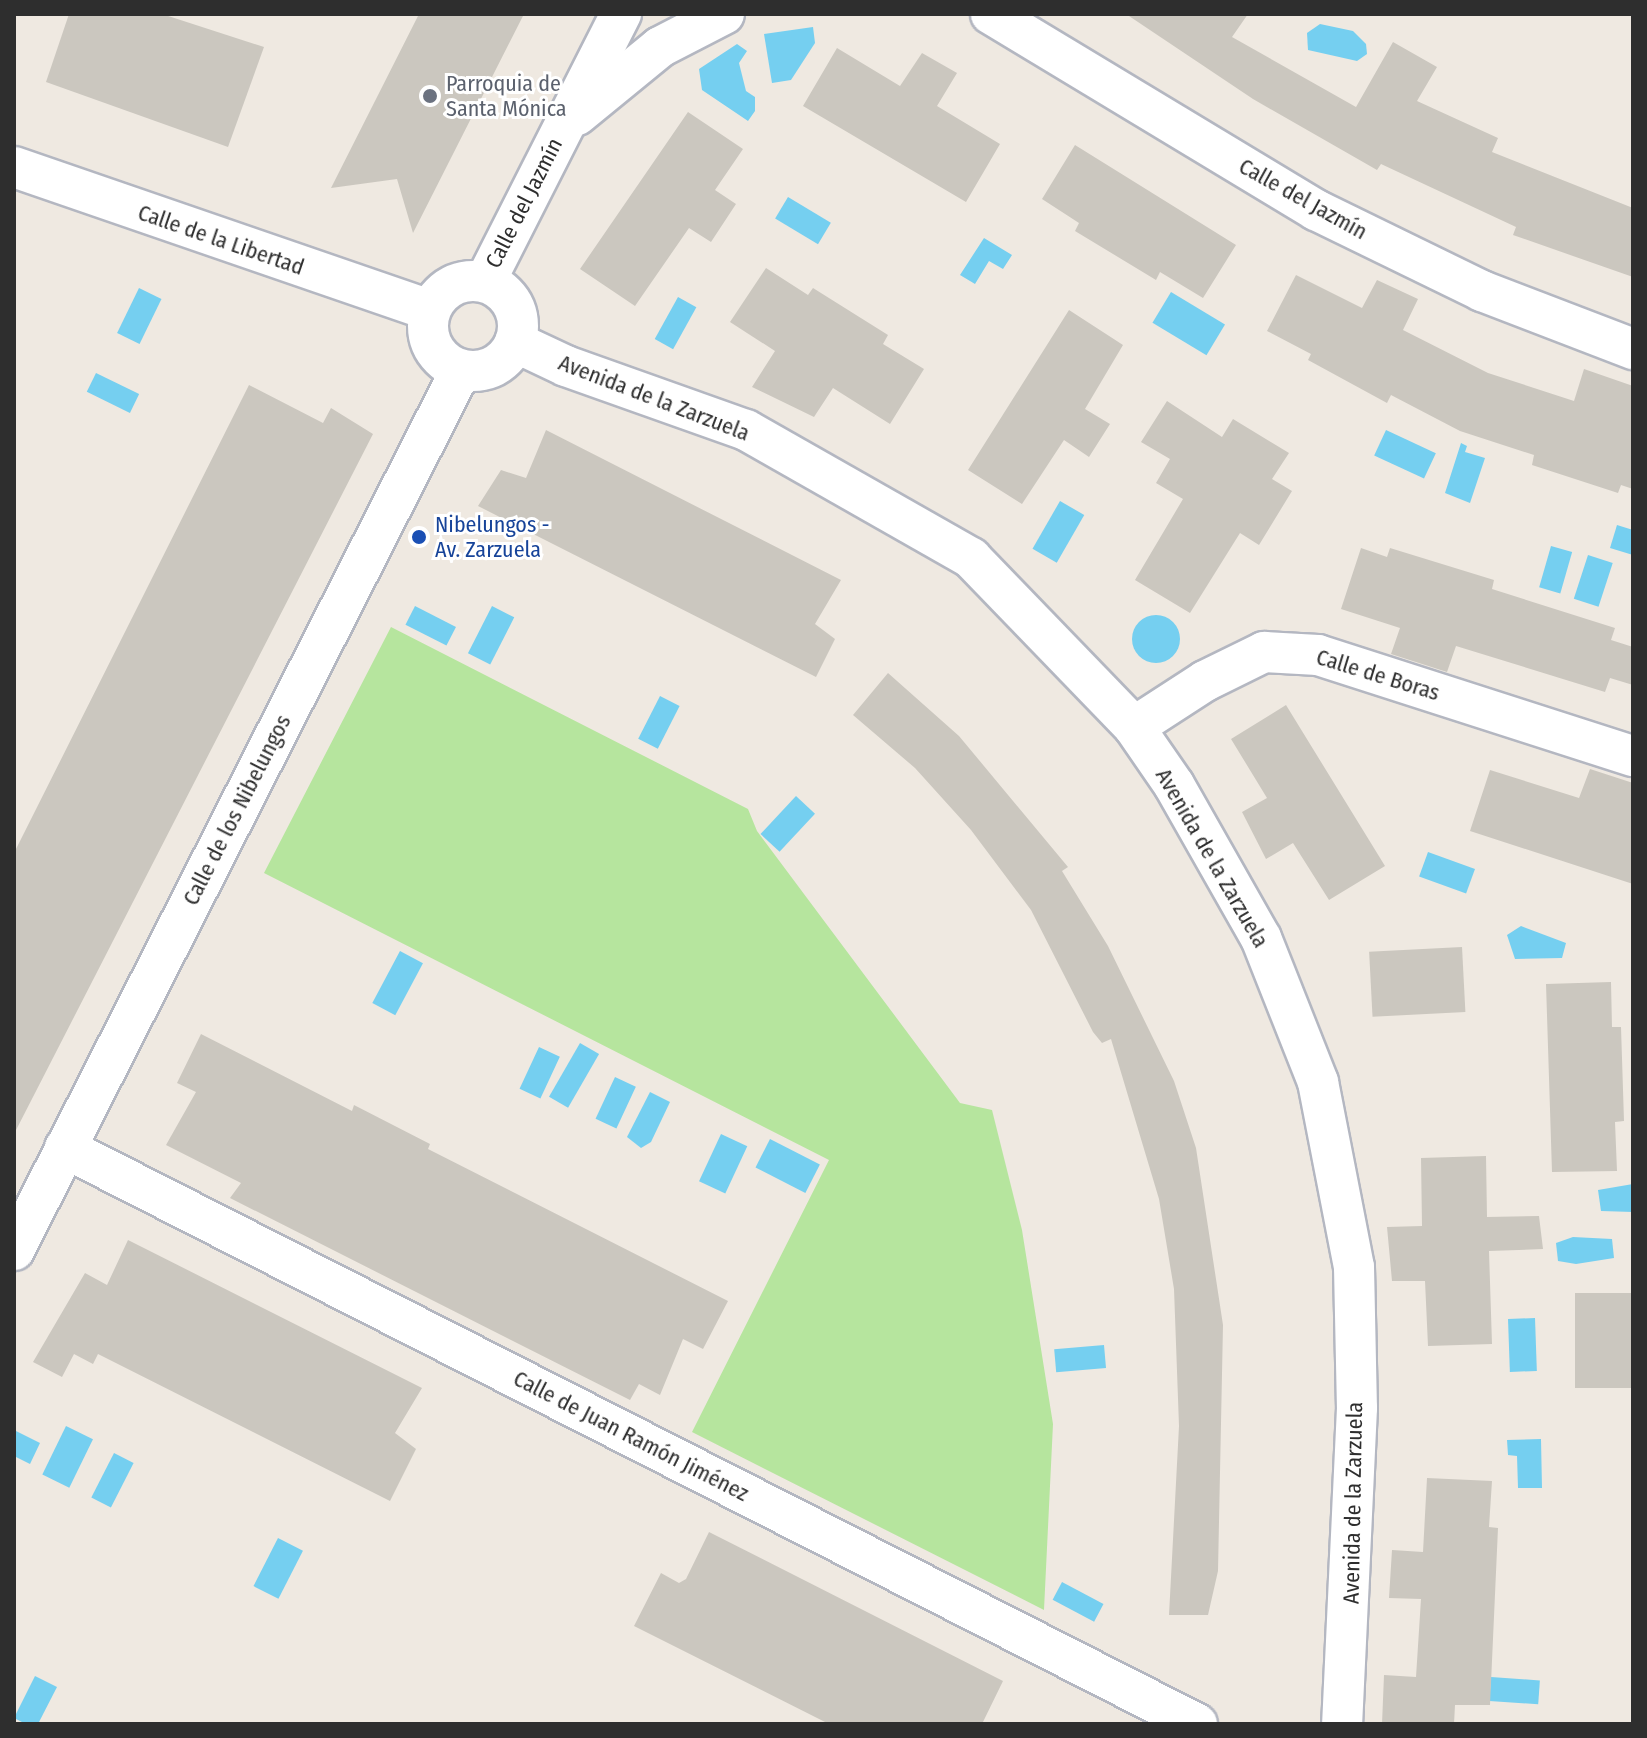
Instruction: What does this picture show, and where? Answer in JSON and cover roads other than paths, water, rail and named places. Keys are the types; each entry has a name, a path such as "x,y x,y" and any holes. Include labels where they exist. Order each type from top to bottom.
{"street":[{"name":"Calle del Jazmín","path":"564,125 594,14"},
{"name":"Calle del Jazmín","path":"485,282 621,14"},
{"name":"Calle del Jazmín","path":"564,125 660,47 724,14"},
{"name":"Calle del Jazmín","path":"991,14 1316,210 1482,291 1633,349"},
{"name":"Calle de la Libertad","path":"14,167 430,310"},
{"path":"462,282 485,282 506,295 518,318 515,342 502,361 484,371 461,370 440,359 428,338 430,310 442,293 462,282"},
{"name":"Avenida de la Zarzuela","path":"515,342 566,366 746,430 971,558 1134,727 1174,785 1261,938 1318,1082 1354,1267 1356,1424 1342,1724"},
{"name":"Calle de los Nibelungos","path":"14,1250 461,370"},
{"name":"Calle de Boras","path":"1134,727 1205,681 1264,652 1318,655 1633,756"},
{"name":"Calle de Juan Ramón Jiménez","path":"65,1148 1197,1724"}],"water":[{"path":"1320,24 1353,31 1366,44 1367,54 1357,61 1308,50 1307,33"},
{"path":"813,27 815,43 791,80 772,83 764,34"},
{"path":"737,44 747,51 739,63 746,91 755,97 755,111 748,121 702,90 699,69"},
{"path":"788,197 831,223 818,244 775,218"},
{"path":"984,238 1012,255 1003,269 989,261 975,284 960,275"},
{"path":"139,288 161,299 140,344 117,333"},
{"path":"1171,292 1225,324 1206,355 1152,323"},
{"path":"678,297 696,307 673,349 655,339"},
{"path":"96,373 139,394 130,413 87,392"},
{"path":"1386,430 1436,453 1424,479 1374,455"},
{"path":"1461,443 1467,446 1465,452 1485,458 1470,503 1445,493"},
{"path":"1060,501 1084,515 1057,563 1032,549"},
{"path":"1617,525 1633,530 1633,555 1610,548"},
{"path":"1551,546 1572,552 1560,593 1539,587"},
{"path":"1588,555 1613,563 1599,607 1574,599"},
{"path":"415,606 456,627 446,646 405,625"},
{"path":"492,606 514,617 490,665 468,653"},
{"path":"1156,615 1173,622 1180,639 1173,656 1156,663 1139,656 1132,639 1139,622"},
{"path":"660,696 680,706 658,749 638,739"},
{"path":"796,796 815,814 780,852 761,834"},
{"path":"1428,852 1475,869 1466,894 1419,876"},
{"path":"1521,926 1566,943 1562,958 1515,959 1507,935"},
{"path":"400,951 423,963 395,1015 372,1003"},
{"path":"580,1043 599,1054 568,1108 549,1097"},
{"path":"539,1047 560,1057 540,1098 520,1089"},
{"path":"615,1077 636,1087 616,1128 596,1119"},
{"path":"650,1092 670,1102 651,1142 641,1148 627,1137"},
{"path":"721,1134 747,1146 725,1193 699,1181"},
{"path":"770,1139 820,1164 805,1193 755,1168"},
{"path":"1633,1184 1633,1212 1601,1211 1598,1190"},
{"path":"1573,1237 1612,1239 1614,1258 1576,1264 1558,1261 1556,1243"},
{"path":"1535,1318 1537,1371 1510,1372 1508,1319"},
{"path":"1104,1345 1106,1368 1056,1372 1054,1349"},
{"path":"66,1426 93,1439 69,1488 42,1475"},
{"path":"14,1430 40,1443 30,1464 14,1456"},
{"path":"1541,1439 1542,1488 1518,1488 1517,1456 1508,1455 1507,1440"},
{"path":"114,1453 134,1463 111,1508 91,1498"},
{"path":"278,1538 303,1551 278,1599 253,1586"},
{"path":"1062,1582 1103,1604 1094,1622 1053,1600"},
{"path":"35,1676 57,1687 38,1724 26,1724 14,1718"},
{"path":"1491,1677 1540,1680 1538,1704 1489,1701"}],"place":[{"name":"Parroquia de Santa Mónica","path":"430,96"},
{"name":"Nibelungos - Av. Zarzuela","path":"419,537"}]}
